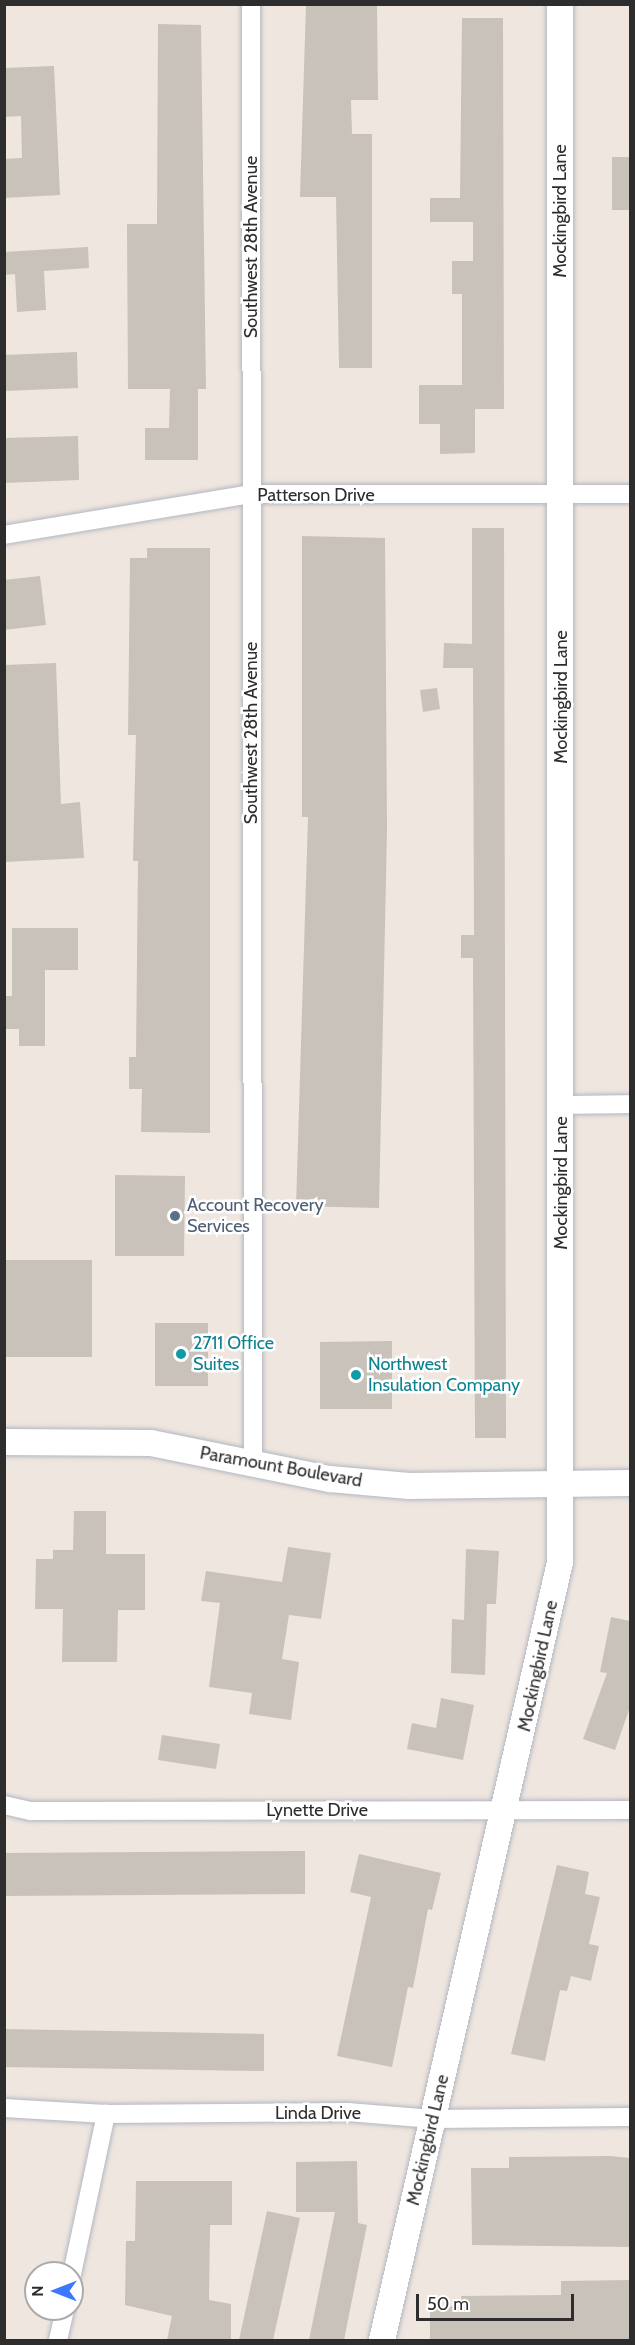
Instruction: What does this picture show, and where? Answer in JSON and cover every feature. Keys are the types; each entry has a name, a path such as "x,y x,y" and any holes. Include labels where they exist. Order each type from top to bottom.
{"main road":[{"name":"Mockingbird Lane","path":"382,2340 508,1810 560,1562 560,4"},
{"name":"Paramount Boulevard","path":"4,1442 151,1443 330,1479 409,1486 630,1483"}],"street":[{"name":"Southwest 28th Avenue","path":"251,4 252,1462"},
{"name":"Patterson Drive","path":"4,536 251,494 630,494"},
{"path":"561,1105 630,1104"},
{"name":"Lynette Drive","path":"4,1805 31,1811 630,1809"},
{"name":"Linda Drive","path":"4,2108 106,2114 348,2112 433,2119 630,2117"},
{"path":"75,2261 106,2114"},
{"path":"58,2340 62,2321"}],"building":[{"path":"306,4 377,4 378,100 351,100 352,134 372,134 372,368 339,368 336,197 300,197"},
{"path":"462,18 503,18 504,409 475,409 475,453 440,454 440,424 419,424 419,385 462,385 462,294 452,294 452,261 473,261 473,222 430,222 430,198 460,198"},
{"path":"158,24 201,25 206,389 198,389 198,460 145,460 145,428 169,428 170,389 128,389 127,224 157,224"},
{"path":"54,66 60,195 4,198 4,159 22,158 21,116 4,117 4,68"},
{"path":"612,157 630,157 630,210 612,210"},
{"path":"88,247 89,268 44,271 46,310 17,312 15,274 4,275 4,252"},
{"path":"77,352 78,388 4,391 4,355"},
{"path":"78,436 79,480 4,483 4,438"},
{"path":"472,528 504,528 506,1438 475,1438 473,958 461,958 461,935 474,935 473,668 443,668 444,643 472,644"},
{"path":"302,536 385,538 387,830 379,1208 296,1206 308,817 302,817"},
{"path":"147,548 210,548 210,1133 141,1132 142,1089 129,1089 129,1057 136,1057 138,861 133,861 136,735 128,735 130,558 147,558"},
{"path":"40,576 46,625 4,630 4,580"},
{"path":"56,663 61,804 80,802 84,858 4,862 4,665"},
{"path":"437,688 440,709 423,712 420,690"},
{"path":"12,928 78,928 78,970 45,970 45,1046 19,1046 19,1029 4,1029 4,996 12,996"},
{"path":"115,1175 185,1176 184,1256 115,1256"},
{"path":"4,1260 92,1260 92,1357 4,1357"},
{"name":"2711 Office Suites","path":"155,1323 208,1323 208,1386 155,1386"},
{"name":"Northwest Insulation Company","path":"392,1341 392,1409 320,1409 320,1342"},
{"path":"74,1511 106,1511 106,1554 145,1554 145,1610 118,1610 117,1662 62,1662 63,1609 35,1609 36,1559 53,1559 53,1550 73,1550"},
{"path":"288,1547 331,1553 321,1619 289,1615 282,1659 299,1662 291,1720 249,1714 252,1693 209,1687 220,1603 201,1601 206,1571 282,1582"},
{"path":"466,1549 499,1551 496,1604 487,1604 485,1675 451,1673 452,1619 464,1620"},
{"path":"611,1617 630,1621 630,1707 615,1750 583,1739 607,1673 600,1672"},
{"path":"441,1698 474,1705 463,1760 407,1749 412,1723 436,1728"},
{"path":"162,1735 220,1744 216,1769 158,1760"},
{"path":"305,1851 305,1894 4,1896 4,1853"},
{"path":"359,1854 441,1873 432,1910 428,1909 413,1988 408,1987 392,2067 337,2056 371,1897 350,1892"},
{"path":"557,1865 589,1872 585,1894 600,1897 589,1944 599,1946 591,1981 571,1976 567,1991 560,1990 545,2061 511,2054"},
{"path":"4,2029 264,2034 264,2071 4,2067"},
{"path":"610,2156 630,2158 630,2247 472,2245 471,2168 509,2168 509,2157"},
{"path":"357,2161 358,2223 367,2225 344,2340 309,2340 335,2212 296,2212 296,2162"},
{"path":"136,2181 232,2181 232,2225 210,2225 209,2300 231,2304 231,2340 167,2340 172,2316 125,2305 126,2241 135,2241"},
{"path":"267,2211 300,2218 273,2340 239,2340"},
{"path":"630,2280 630,2340 430,2340 430,2307 462,2306 461,2296 561,2295 561,2281"}],"place":[{"name":"Account Recovery Services","path":"175,1216"},
{"name":"2711 Office Suites","path":"181,1354"},
{"name":"Northwest Insulation Company","path":"356,1375"}]}
